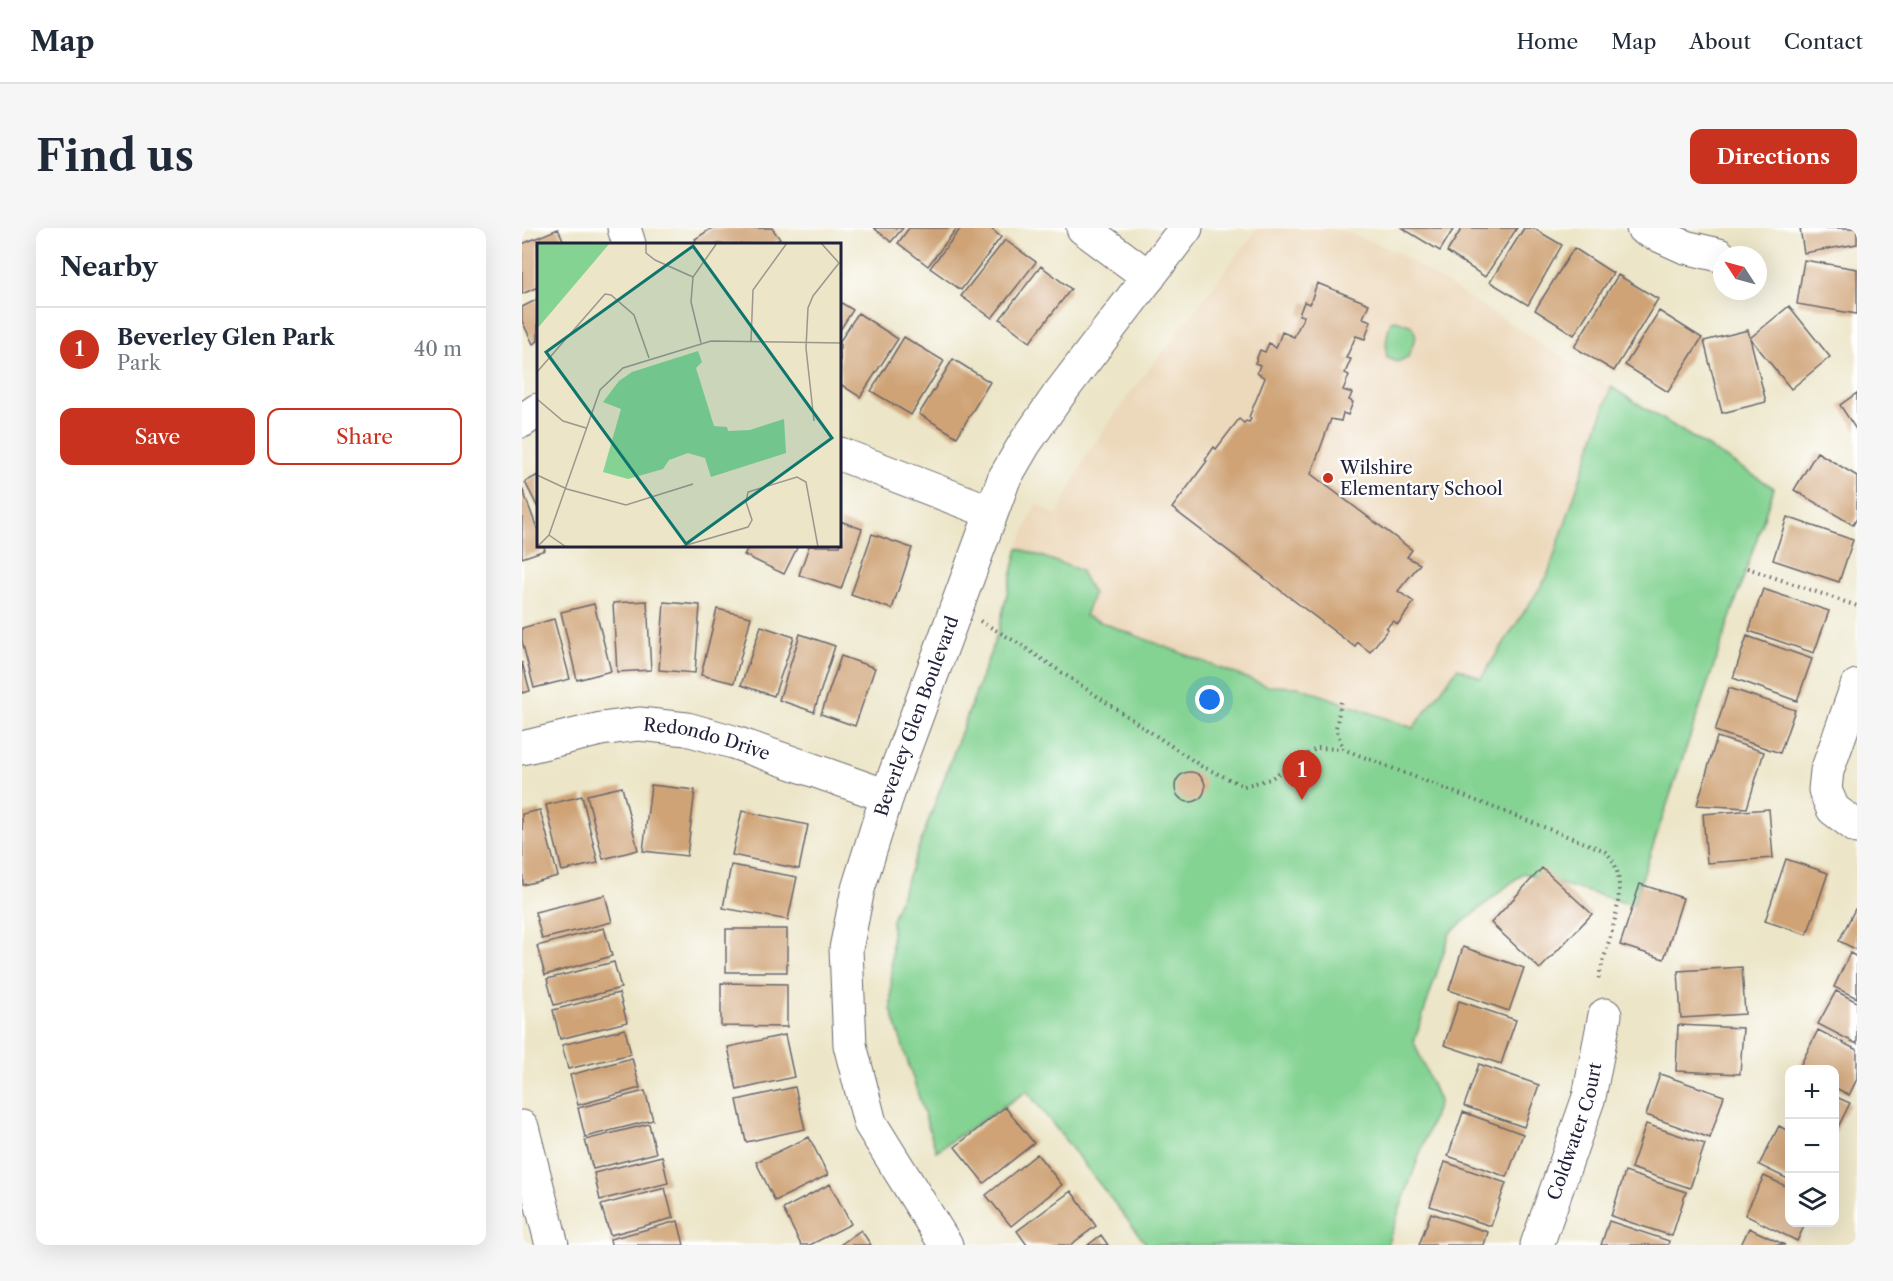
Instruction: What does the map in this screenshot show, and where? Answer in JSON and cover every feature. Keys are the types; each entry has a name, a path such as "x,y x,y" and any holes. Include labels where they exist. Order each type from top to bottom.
{"street":[{"path":"624,228 629,243"},
{"path":"1083,228 1149,277"},
{"name":"Beverley Glen Boulevard","path":"946,1245 870,1124 850,1045 846,949 858,889 887,796 1004,479 1025,443 1060,393 1186,228"},
{"path":"1644,228 1685,247 1713,254"},
{"path":"522,420 537,411"},
{"path":"842,455 991,512"},
{"path":"1857,686 1827,771 1825,790 1833,809 1857,827"},
{"name":"Redondo Drive","path":"522,748 601,729 639,724 687,729 733,742 887,796"},
{"name":"Coldwater Court","path":"1537,1245 1589,1097 1605,1015"},
{"path":"522,1127 552,1245"}],"path":[{"path":"1747,568 1857,606"},
{"path":"956,607 1018,643 1201,766 1244,786 1270,779 1317,748 1343,749 1603,850 1612,857 1616,868 1619,901 1598,982"},
{"path":"1341,702 1336,728 1343,749"}],"shaded area":[{"name":"Wilshire Elementary School","path":"1258,228 1335,228 1393,250 1611,387 1547,577 1481,678 1458,669 1413,728 1299,687 1267,686 1085,615 1080,570 1018,548 1036,503 1057,515 1088,452"}],"green space":[{"path":"1396,320 1412,326 1416,336 1408,357 1397,362 1387,358 1386,349 1391,321"},
{"path":"1611,387 1774,488 1633,905 1523,873 1450,933 1414,1042 1439,1101 1387,1245 1147,1245 1027,1091 936,1151 891,1009 892,920 998,632 1018,548 1080,570 1093,594 1085,616 1267,686 1299,687 1413,728 1458,668 1481,678 1547,577"}],"building":[{"path":"712,228 772,228 780,239 774,243 697,243 695,239"},
{"path":"874,228 903,228 891,242"},
{"path":"909,228 957,228 928,266 898,243"},
{"path":"961,228 990,228 1001,237 961,290 930,268"},
{"path":"1402,228 1454,228 1440,251"},
{"path":"1462,228 1517,228 1485,277 1447,252"},
{"path":"1524,228 1533,228 1562,245 1528,305 1490,282"},
{"path":"1800,228 1857,228 1857,244 1804,253"},
{"path":"558,229 565,243 537,243 537,287 522,294 522,244"},
{"path":"1005,240 1036,262 992,318 961,296"},
{"path":"1574,248 1613,273 1574,335 1535,310"},
{"path":"1804,260 1857,269 1857,314 1797,304"},
{"path":"1041,266 1071,289 1030,342 1000,319"},
{"path":"1618,275 1658,299 1614,371 1574,347"},
{"path":"1317,283 1369,304 1363,318 1371,321 1365,339 1356,336 1346,358 1351,359 1345,373 1349,375 1343,390 1352,393 1349,400 1353,402 1348,415 1343,413 1341,421 1331,419 1311,474 1412,550 1407,557 1420,564 1398,591 1414,602 1398,624 1393,621 1386,628 1388,629 1370,652 1357,642 1355,647 1172,508 1207,461 1205,460 1214,447 1216,449 1239,419 1244,423 1251,419 1249,417 1265,378 1257,373 1260,365 1255,363 1260,350 1265,352 1269,343 1276,348 1282,332 1294,337 1304,316 1299,315 1304,302 1310,304"},
{"path":"537,300 537,342 533,344 522,321 522,307"},
{"path":"842,303 853,310 842,327"},
{"path":"1789,306 1830,357 1791,389 1750,338"},
{"path":"1659,311 1702,338 1668,392 1625,365"},
{"path":"858,313 898,339 860,397 842,385 842,338"},
{"path":"1748,330 1766,402 1722,413 1704,341"},
{"path":"904,337 944,361 911,415 871,391"},
{"path":"953,359 990,382 957,437 919,414"},
{"path":"1857,393 1857,431 1840,405"},
{"path":"1817,452 1857,476 1857,518 1853,525 1794,490"},
{"path":"537,476 537,506 525,482"},
{"path":"522,488 537,528 537,548 544,548 545,550 522,558"},
{"path":"1787,517 1853,540 1839,582 1773,560"},
{"path":"842,522 862,529 841,589 799,575 808,548 842,548"},
{"path":"872,534 912,548 892,609 851,595"},
{"path":"748,548 797,548 784,574 744,555"},
{"path":"1763,589 1829,611 1814,653 1749,631"},
{"path":"647,601 651,670 617,672 613,603"},
{"path":"664,602 700,605 695,673 659,670"},
{"path":"594,604 611,671 577,680 561,612"},
{"path":"717,609 751,617 734,683 701,675"},
{"path":"554,619 570,679 534,688 522,641 522,628"},
{"path":"761,626 794,637 774,696 741,685"},
{"path":"800,634 835,646 814,712 779,700"},
{"path":"1747,636 1812,659 1797,701 1733,678"},
{"path":"841,656 875,668 855,726 821,714"},
{"path":"522,662 530,691 522,693"},
{"path":"1729,688 1795,710 1780,753 1715,731"},
{"path":"1717,737 1764,752 1747,808 1697,805"},
{"path":"1190,772 1196,773 1204,781 1204,793 1196,801 1190,802 1184,801 1176,793 1175,787 1176,781 1184,773"},
{"path":"651,785 695,790 687,856 643,851"},
{"path":"622,787 638,850 603,859 587,795"},
{"path":"582,796 598,863 562,871 546,805"},
{"path":"1769,809 1773,858 1707,863 1703,814"},
{"path":"540,810 558,876 523,885 522,814"},
{"path":"742,811 808,825 799,869 732,855"},
{"path":"1786,859 1828,873 1807,935 1765,921"},
{"path":"731,865 797,877 788,920 723,908"},
{"path":"1542,868 1592,914 1540,969 1491,923"},
{"path":"1640,884 1683,898 1664,959 1620,945"},
{"path":"605,895 612,922 542,939 535,912"},
{"path":"1855,909 1857,910 1857,950 1839,941"},
{"path":"604,928 612,956 545,975 537,946"},
{"path":"726,929 787,929 787,972 726,972"},
{"path":"1463,947 1524,968 1509,1011 1449,990"},
{"path":"1850,953 1857,957 1857,998 1834,987"},
{"path":"614,962 621,988 554,1005 547,979"},
{"path":"1742,967 1745,1014 1681,1018 1678,971"},
{"path":"721,983 787,984 787,1027 721,1026"},
{"path":"1836,991 1857,1002 1857,1044 1818,1024"},
{"path":"619,993 627,1022 560,1039 553,1010"},
{"path":"1459,1001 1516,1020 1501,1064 1444,1045"},
{"path":"1678,1025 1743,1028 1740,1074 1676,1071"},
{"path":"625,1029 631,1054 568,1069 562,1045"},
{"path":"1818,1030 1857,1050 1857,1079 1849,1095 1839,1090 1839,1065 1800,1065"},
{"path":"785,1035 794,1077 737,1090 728,1047"},
{"path":"632,1058 640,1088 578,1105 570,1075"},
{"path":"1479,1064 1539,1085 1524,1127 1464,1106"},
{"path":"1660,1074 1724,1096 1710,1138 1646,1115"},
{"path":"795,1087 805,1129 746,1142 737,1100"},
{"path":"645,1091 653,1120 585,1137 578,1108"},
{"path":"1839,1098 1850,1103 1839,1125"},
{"path":"1005,1107 1034,1143 984,1183 955,1147"},
{"path":"1463,1112 1523,1134 1507,1177 1448,1156"},
{"path":"649,1124 656,1153 593,1169 585,1140"},
{"path":"1646,1124 1705,1144 1690,1188 1631,1168"},
{"path":"1779,1126 1785,1129 1785,1178 1759,1165"},
{"path":"809,1137 828,1175 775,1201 756,1162"},
{"path":"1037,1154 1062,1185 1011,1226 986,1195"},
{"path":"662,1156 668,1183 600,1200 594,1173"},
{"path":"1445,1162 1506,1183 1491,1226 1430,1206"},
{"path":"1625,1172 1686,1192 1672,1236 1611,1216"},
{"path":"1764,1176 1785,1186 1785,1227 1804,1227 1797,1241 1745,1215"},
{"path":"830,1184 851,1224 810,1245 801,1245 783,1209"},
{"path":"665,1188 673,1218 610,1235 601,1205"},
{"path":"1071,1191 1096,1226 1070,1245 1027,1245 1017,1231"},
{"path":"1431,1213 1488,1232 1484,1245 1419,1245"},
{"path":"678,1221 684,1245 611,1245 610,1239"},
{"path":"1609,1221 1669,1241 1668,1245 1601,1245"},
{"path":"1749,1228 1785,1245 1741,1245"},
{"path":"861,1230 871,1245 840,1245"},
{"path":"1101,1235 1108,1245 1088,1245"}],"place":[{"name":"Wilshire Elementary School","path":"1328,478"},
{"name":"Beverley Glen Park","path":"1302,800"}]}
